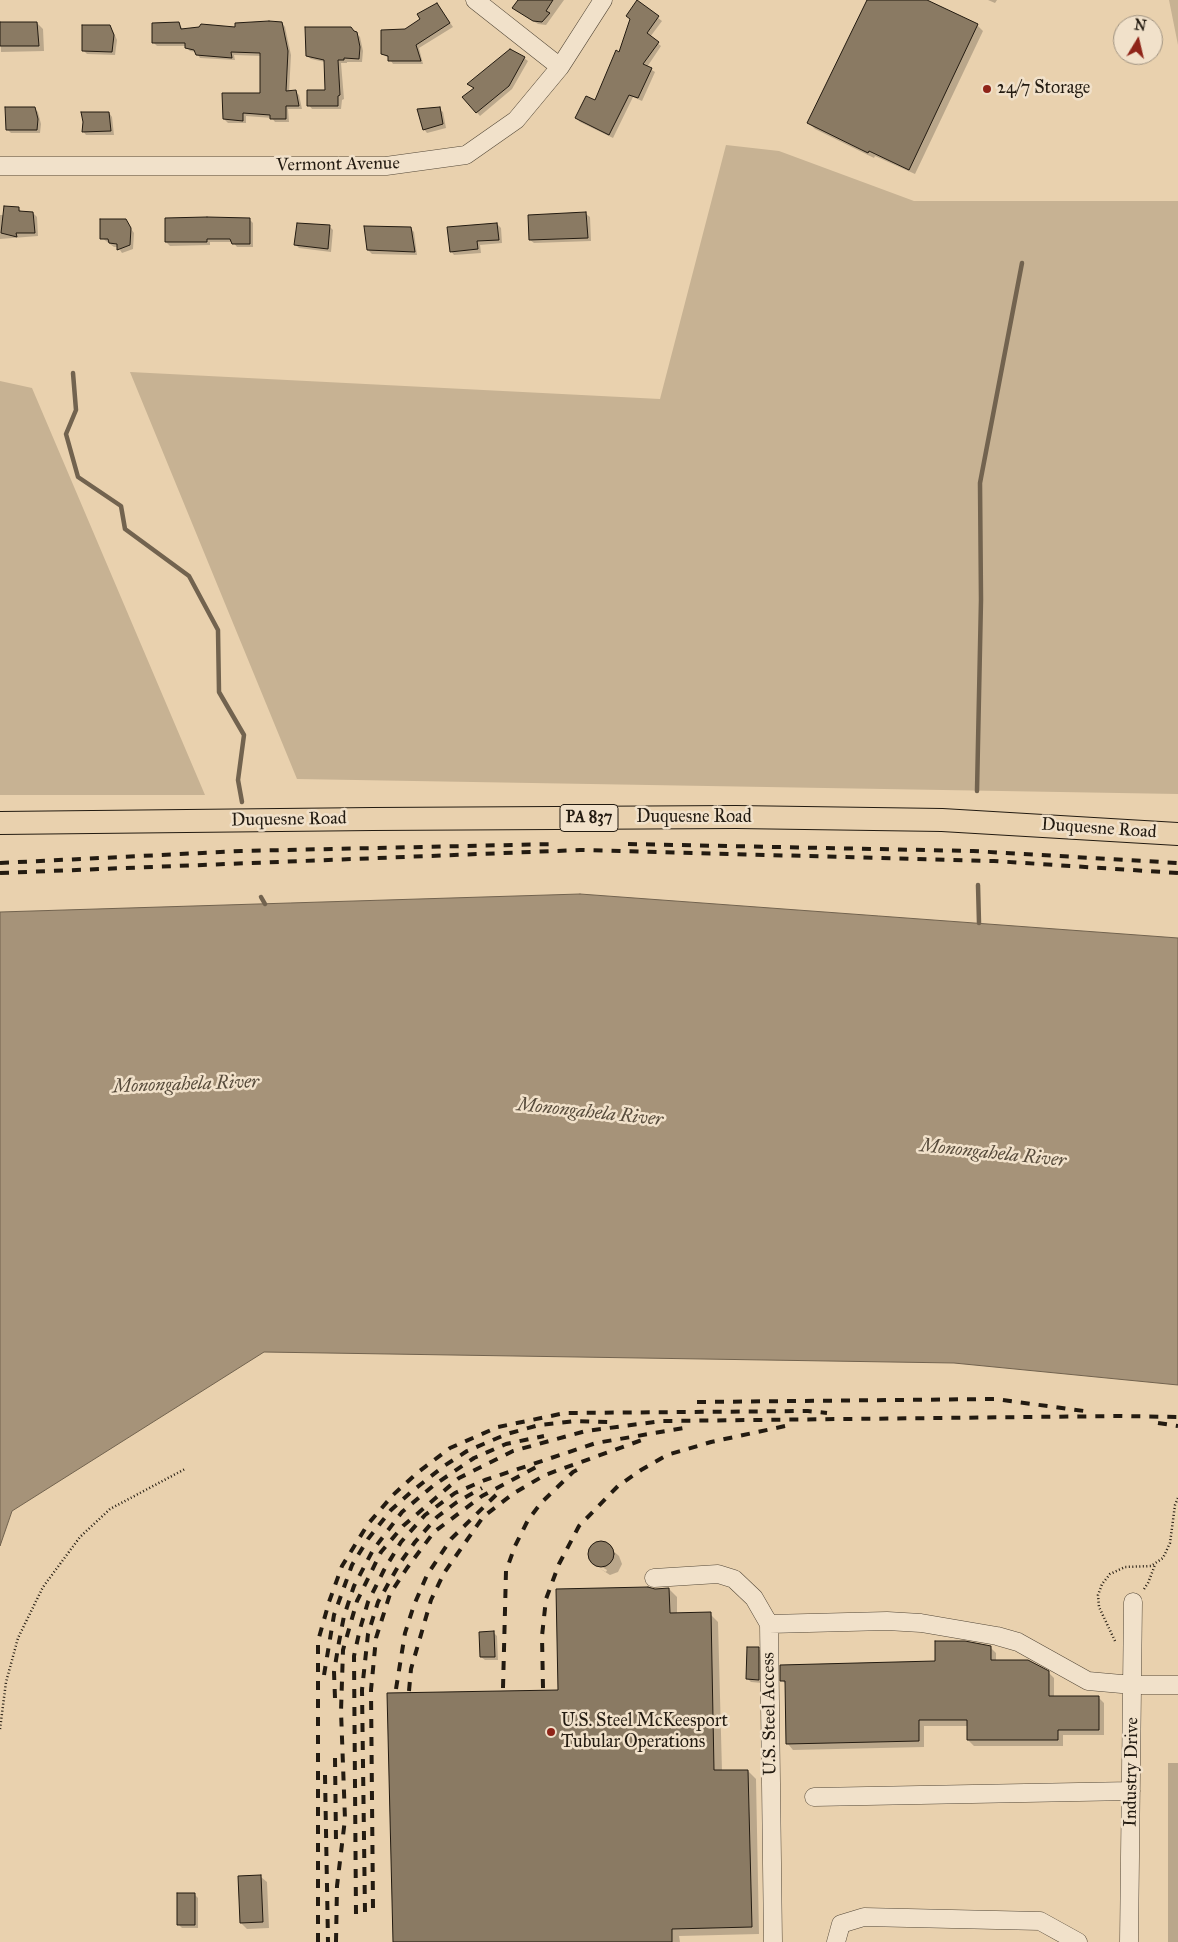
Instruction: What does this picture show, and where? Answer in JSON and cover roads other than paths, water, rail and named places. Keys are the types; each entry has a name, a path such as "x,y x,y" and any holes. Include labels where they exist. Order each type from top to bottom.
{"main road":[{"name":"Duquesne Road","path":"0,823 736,818 942,820 1178,834"}],"street":[{"path":"475,0 560,67"},
{"name":"Vermont Avenue","path":"0,166 386,166 466,155 516,120 560,67 604,0"},
{"name":"U.S. Steel Access","path":"654,1578 718,1574 734,1579 754,1598 769,1624 773,1942"},
{"name":"Industry Drive","path":"1129,1942 1134,1602"},
{"path":"769,1624 902,1621 986,1634 1018,1642 1088,1681 1133,1685 1178,1685"},
{"path":"814,1796 1131,1790"},
{"path":"836,1942 841,1924 864,1917 1040,1921 1078,1942"}],"water":[{"name":"Monongahela River","path":"580,894 1178,938 1178,1385 954,1363 264,1352 12,1511 0,1546 0,912"}],"waterway":[{"path":"977,791 981,600 980,483 1022,263"},
{"path":"73,373 76,410 66,434 78,477 121,506 125,529 189,576 218,630 219,692 244,735 238,780 242,802"},
{"path":"978,885 979,923"},
{"path":"261,897 265,904"}],"railway":[{"path":"0,863 241,851 556,844"},
{"path":"628,844 973,851 1178,863"},
{"path":"0,873 580,850 994,861 1178,873"},
{"path":"697,1402 995,1399 1084,1411"},
{"path":"318,1942 318,1641 342,1566 368,1524 393,1495 417,1473 450,1448 498,1427 565,1413 808,1411 827,1413"},
{"path":"336,1942 337,1886 345,1819 341,1711 343,1650 357,1601 381,1552 403,1526 459,1478 513,1451 586,1431 662,1421 1178,1417"},
{"path":"324,1675 334,1615 352,1565 368,1539 391,1510 411,1492 467,1451 507,1434 539,1425 576,1421 609,1422"},
{"path":"1158,1423 1178,1426"},
{"path":"543,1688 542,1636 546,1599 559,1564 579,1526 618,1486 667,1455 711,1442 790,1425"},
{"path":"356,1914 354,1656 368,1602 401,1542 425,1515 455,1493 485,1480 596,1443 690,1427"},
{"path":"335,1698 334,1672 339,1642 344,1616 354,1586 373,1550 402,1512 434,1485 474,1458 506,1444 544,1436"},
{"path":"409,1691 411,1669 431,1600 444,1573 483,1517 514,1493 545,1475 642,1440"},
{"path":"373,1908 371,1690 376,1638 390,1594 434,1532 482,1496 538,1466"},
{"path":"503,1688 506,1571 515,1546 528,1520 541,1503 573,1472 583,1467"},
{"path":"365,1912 362,1690 368,1634 378,1602 400,1563 415,1542 437,1517 457,1502 482,1488"},
{"path":"396,1689 405,1633 414,1605 427,1575 451,1539 498,1493"},
{"path":"335,1758 336,1841"},
{"path":"325,1775 328,1942"}],"place":[{"name":"24/7 Storage","path":"987,89"},
{"name":"U.S. Steel McKeesport Tubular Operations","path":"551,1732"}]}
